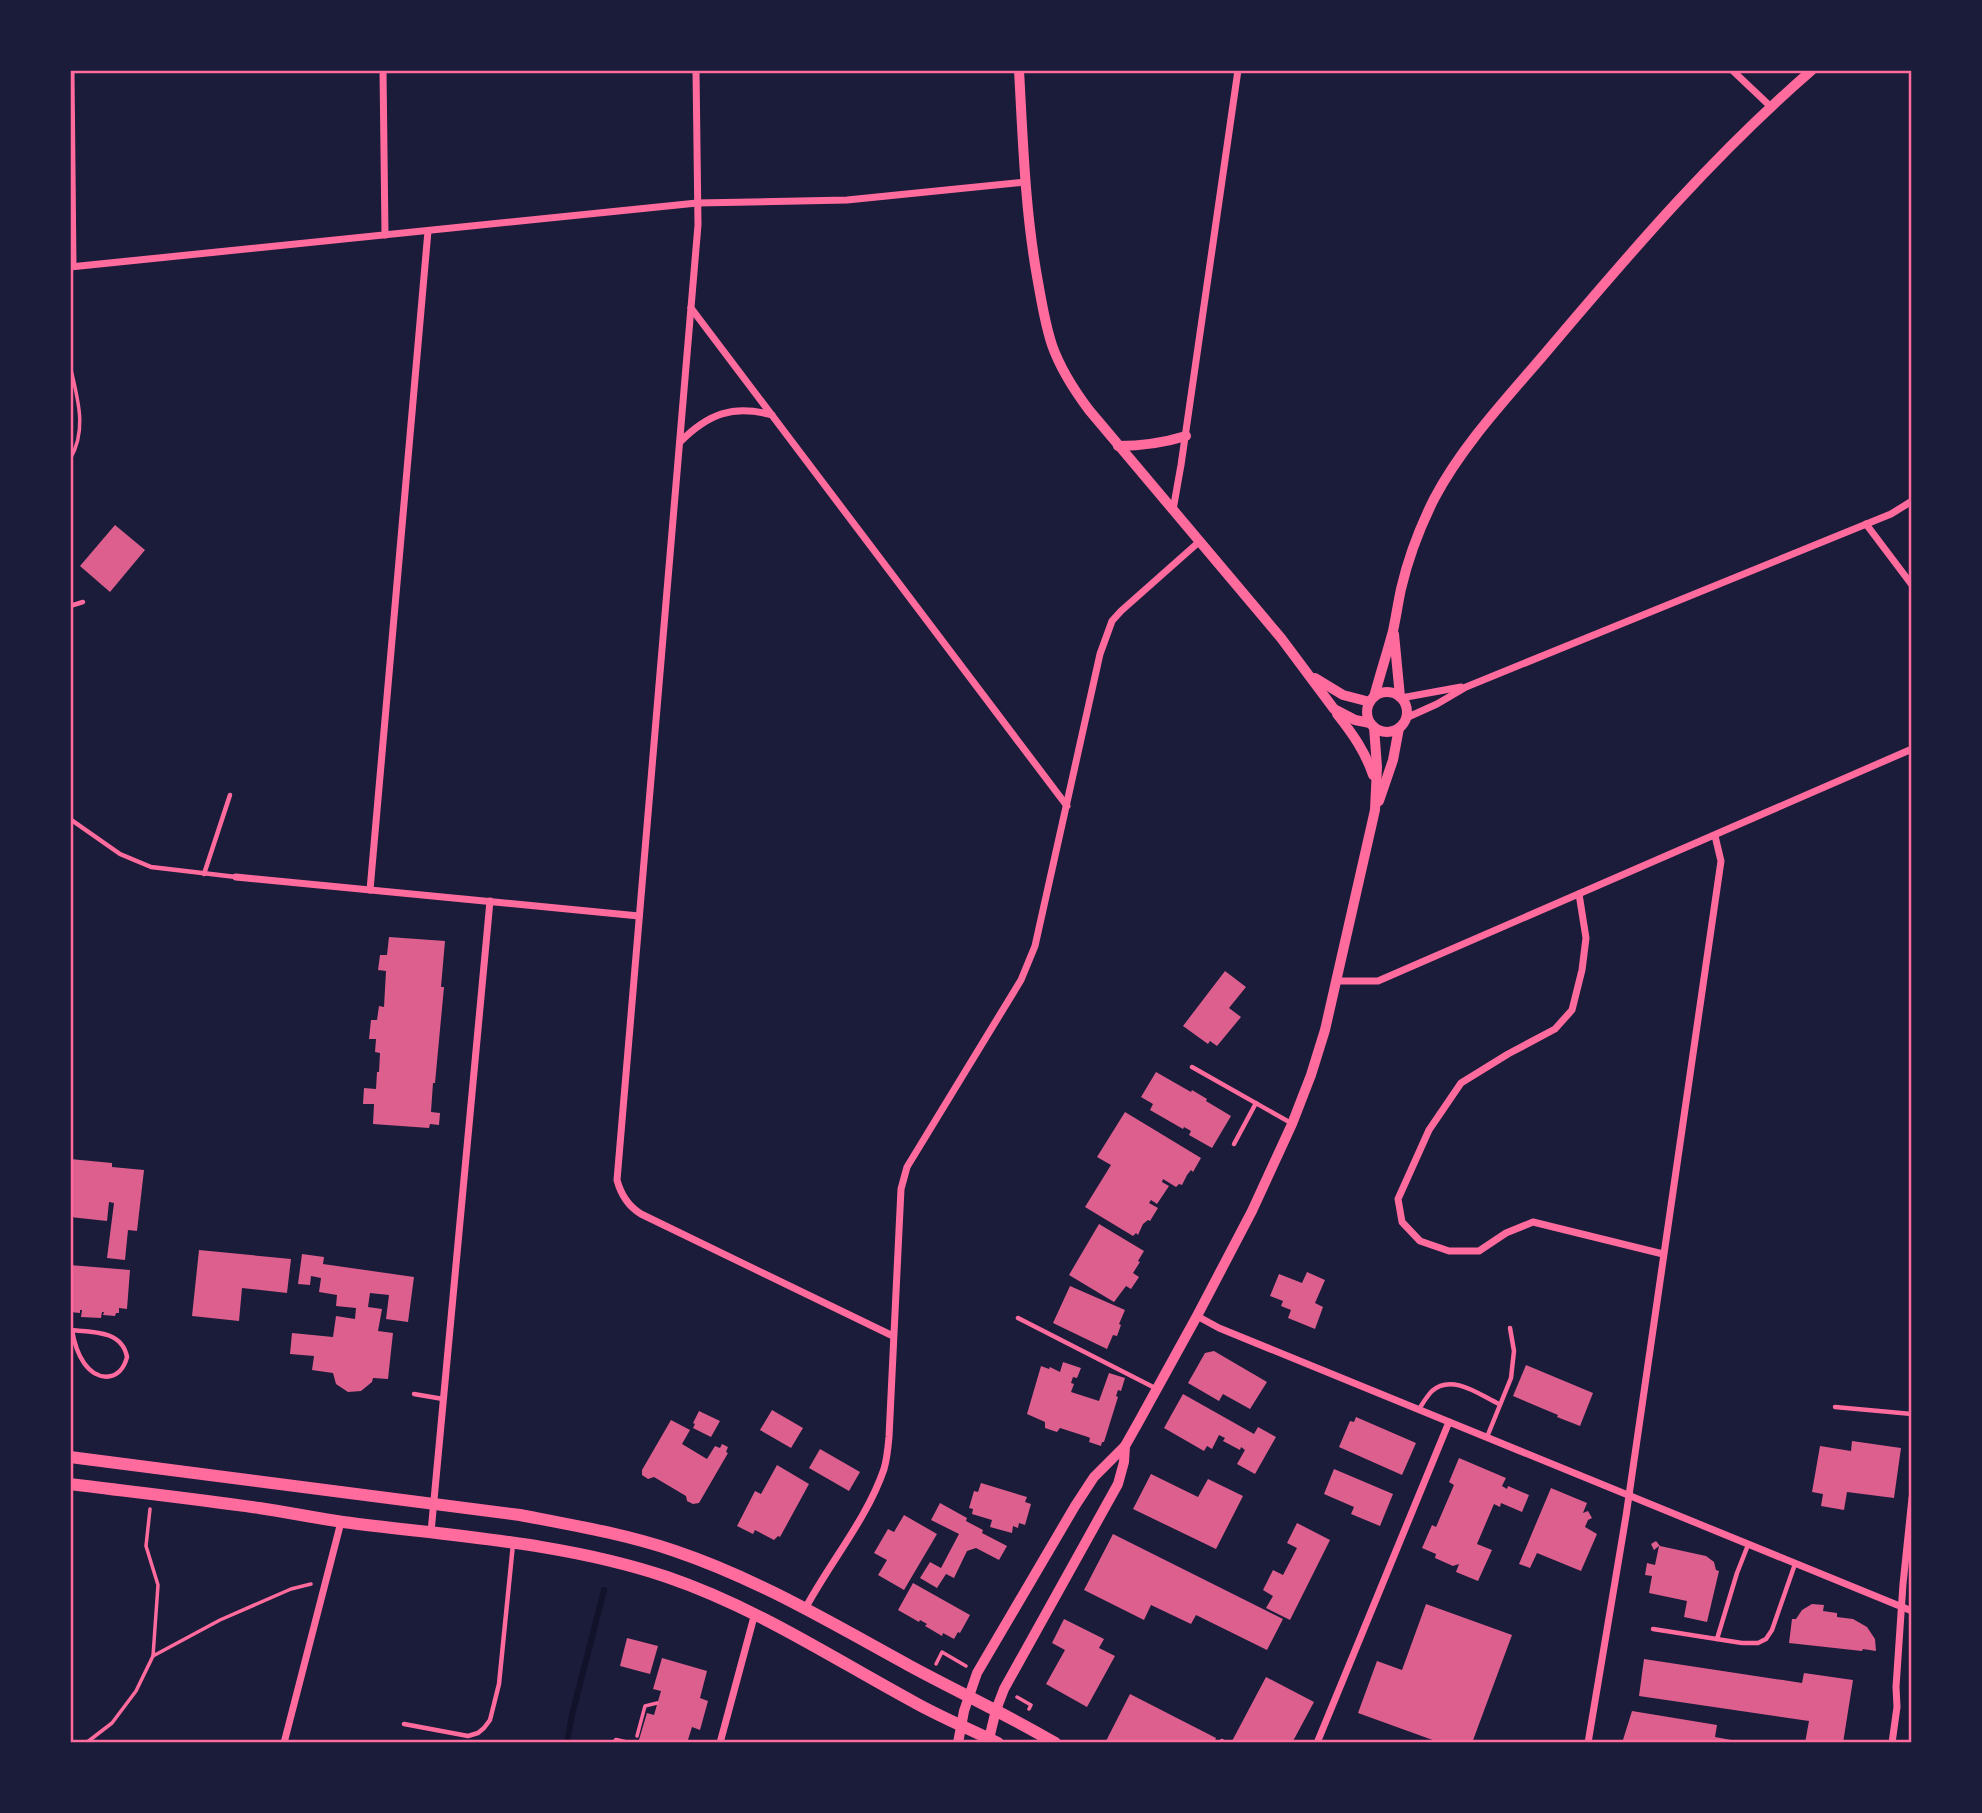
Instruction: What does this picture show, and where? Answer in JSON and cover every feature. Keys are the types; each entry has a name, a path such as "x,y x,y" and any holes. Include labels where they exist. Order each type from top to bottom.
{"main road":[{"path":"70,1457 520,1515 578,1526 673,1550 742,1577 1055,1743"},
{"path":"70,1484 513,1543 602,1559 646,1571 707,1591 755,1613 915,1703 991,1741"}],"street":[{"path":"71,70 71,267 697,203 847,200 1026,182"},
{"path":"383,70 385,235"},
{"path":"696,70 698,225 617,1180 623,1197 641,1214 893,1336"},
{"path":"1019,70 1032,251 1044,319 1066,375 1078,395 1118,446 1310,675 1354,735 1368,759 1376,784"},
{"path":"1173,510 1238,70"},
{"path":"1732,70 1770,106"},
{"path":"1375,810 1372,725 1367,709 1393,628 1401,587 1413,548 1434,499 1463,453 1652,228 1694,181 1770,106 1812,70"},
{"path":"370,890 428,230"},
{"path":"691,308 1067,806"},
{"path":"679,442 699,424 723,413 748,410 772,415"},
{"path":"1118,446 1156,444 1186,436"},
{"path":"1334,709 1387,732 1466,687 1891,514 1912,501"},
{"path":"1866,524 1912,585"},
{"path":"805,1609 821,1578 868,1504 884,1469 889,1437 903,1177 1029,964 1100,654 1112,621 1200,541"},
{"path":"958,1743 976,1673 1074,1506 1094,1477 1125,1446 1252,1211 1292,1124 1325,1030 1375,810 1403,723 1406,707 1401,697 1393,628"},
{"path":"1310,675 1343,695 1372,699 1386,692 1401,697 1466,687"},
{"path":"1337,981 1378,981 1912,749"},
{"path":"1588,1743 1628,1496 1721,861 1715,836"},
{"path":"236,877 639,916"},
{"path":"1579,894 1586,938 1582,970 1572,1010 1555,1029 1461,1083 1429,1129 1398,1199 1402,1222 1420,1241 1449,1251 1479,1251 1506,1233 1533,1222 1663,1254"},
{"path":"431,1532 490,901"},
{"path":"1197,1316 1219,1328 1912,1611"},
{"path":"1317,1743 1449,1422"},
{"path":"991,1741 996,1710 1004,1689 1111,1498 1122,1474 1125,1446"},
{"path":"1892,1743 1912,1498"},
{"path":"284,1743 341,1522"},
{"path":"720,1743 755,1613"}],"lane":[{"path":"70,606 83,602"},
{"path":"204,874 230,795"},
{"path":"70,819 120,854 151,867 236,877"},
{"path":"1192,1067 1292,1124"},
{"path":"1234,1144 1256,1103"},
{"path":"1018,1318 1157,1389"},
{"path":"1486,1438 1511,1378 1514,1351 1510,1328"},
{"path":"71,1330 109,1335 122,1343 127,1357 121,1371 115,1376 105,1377 91,1371 80,1355 71,1330"},
{"path":"1418,1410 1432,1392 1449,1383 1500,1404"},
{"path":"414,1394 444,1399"},
{"path":"1835,1406 1912,1414"},
{"path":"404,1724 468,1735 478,1733 490,1720 499,1684 513,1543"},
{"path":"1717,1639 1748,1545"},
{"path":"1653,1629 1742,1643 1758,1643 1766,1639 1776,1619 1795,1564"},
{"path":"614,1743 616,1740 629,1743"}],"path":[{"path":"70,365 81,421 77,447 70,459"},
{"path":"86,1743 112,1723 136,1690 153,1656 158,1585 146,1546 151,1494"},
{"path":"153,1656 220,1620 291,1589 326,1580"},
{"path":"930,1677 942,1652 976,1673"},
{"path":"635,1743 645,1706 657,1703"}],"building":[{"path":"115,525 145,550 110,592 80,566"},
{"path":"389,937 445,941 441,987 444,987 431,1112 440,1113 439,1125 430,1124 429,1128 373,1124 374,1104 363,1104 364,1088 376,1089 379,1072 380,1053 375,1052 376,1039 369,1039 371,1020 377,1020 379,1006 384,1007 386,971 378,970 380,955 387,955"},
{"path":"1225,971 1246,987 1229,1008 1241,1017 1217,1046 1210,1041 1208,1044 1183,1026"},
{"path":"1156,1072 1191,1092 1192,1090 1231,1116 1212,1148 1189,1135 1191,1131 1150,1110 1153,1104 1141,1097"},
{"path":"1125,1112 1201,1158 1182,1185 1176,1187 1163,1179 1162,1182 1169,1186 1157,1204 1151,1200 1149,1203 1158,1208 1150,1221 1143,1224 1138,1235 1136,1233 1133,1236 1085,1207 1111,1165 1097,1157"},
{"path":"70,1159 112,1163 112,1167 144,1170 137,1231 128,1230 125,1260 107,1258 114,1203 109,1202 107,1221 70,1217"},
{"path":"1099,1224 1144,1251 1133,1273 1139,1277 1131,1289 1126,1286 1114,1302 1069,1275"},
{"path":"199,1250 291,1259 287,1293 242,1288 239,1321 192,1316"},
{"path":"302,1254 324,1257 323,1264 414,1277 408,1322 386,1319 389,1295 370,1293 368,1307 382,1309 378,1331 393,1333 388,1379 373,1378 361,1391 348,1392 336,1384 333,1373 312,1370 314,1356 290,1354 292,1333 333,1337 336,1316 355,1319 356,1308 336,1306 337,1295 319,1292 321,1278 311,1276 310,1285 298,1284"},
{"path":"70,1265 130,1270 127,1309 119,1308 119,1313 115,1316 103,1315 102,1312 101,1318 81,1317 82,1310 80,1313 70,1312"},
{"path":"1307,1272 1325,1280 1315,1303 1323,1307 1315,1329 1288,1318 1291,1310 1281,1306 1283,1301 1270,1296 1279,1274 1302,1283"},
{"path":"1070,1286 1125,1310 1117,1336 1113,1335 1107,1349 1053,1323"},
{"path":"1214,1351 1267,1382 1250,1409 1223,1394 1219,1401 1188,1383 1205,1353"},
{"path":"1063,1362 1081,1368 1077,1378 1073,1377 1071,1392 1099,1401 1109,1373 1125,1378 1121,1391 1118,1390 1101,1446 1089,1442 1088,1437 1060,1428 1057,1432 1045,1428 1045,1422 1027,1414 1041,1366 1060,1372"},
{"path":"1526,1365 1593,1393 1580,1426 1513,1396"},
{"path":"1183,1394 1254,1434 1258,1427 1276,1437 1255,1474 1237,1464 1245,1450 1223,1441 1225,1438 1219,1435 1212,1449 1207,1446 1204,1451 1164,1428"},
{"path":"772,1410 803,1428 791,1448 760,1430"},
{"path":"699,1411 720,1421 711,1437 693,1428"},
{"path":"1356,1417 1416,1443 1402,1475 1339,1447 1350,1421 1354,1422"},
{"path":"671,1420 690,1430 682,1444 707,1459 715,1446 720,1448 722,1444 728,1447 728,1453 699,1503 693,1504 687,1501 686,1496 654,1477 648,1479 642,1475 642,1470"},
{"path":"1852,1441 1901,1448 1894,1498 1847,1492 1844,1510 1821,1506 1823,1494 1812,1492 1820,1446 1851,1451"},
{"path":"820,1449 860,1472 849,1491 809,1468"},
{"path":"1459,1458 1506,1478 1502,1486 1507,1489 1508,1486 1529,1495 1522,1512 1501,1503 1500,1507 1494,1504 1477,1544 1492,1550 1478,1581 1456,1572 1459,1564 1453,1566 1435,1558 1436,1554 1422,1548 1432,1525 1436,1527 1454,1485 1449,1482"},
{"path":"777,1465 809,1484 780,1537 774,1540 755,1530 753,1534 737,1526 755,1491 761,1494"},
{"path":"1334,1469 1393,1494 1380,1526 1351,1514 1354,1507 1324,1494"},
{"path":"1151,1474 1198,1497 1208,1479 1243,1496 1216,1549 1133,1509"},
{"path":"981,1483 1027,1497 1025,1502 1031,1504 1025,1525 1019,1523 1018,1528 1013,1526 1012,1533 990,1527 992,1520 972,1514 973,1509 969,1508 974,1491 978,1492"},
{"path":"1551,1488 1587,1503 1583,1513 1588,1511 1592,1518 1585,1527 1597,1534 1581,1571 1537,1553 1530,1568 1519,1564"},
{"path":"940,1503 967,1518 966,1521 983,1530 982,1533 1007,1546 999,1560 976,1548 967,1551 954,1578 946,1574 937,1588 920,1578 930,1562 941,1568 959,1534 931,1520"},
{"path":"904,1515 937,1534 904,1590 878,1575 887,1560 874,1553 888,1529 894,1532"},
{"path":"1297,1523 1330,1540 1290,1620 1266,1608 1273,1596 1263,1590 1273,1570 1283,1575 1297,1548 1287,1543"},
{"path":"1113,1534 1283,1619 1267,1650 1196,1615 1191,1624 1151,1605 1144,1620 1084,1590"},
{"path":"1656,1541 1660,1546 1706,1556 1714,1562 1716,1570 1719,1571 1707,1622 1684,1617 1687,1601 1649,1593 1652,1576 1645,1575 1647,1563 1655,1565 1659,1546 1654,1550 1651,1544"},
{"path":"913,1583 970,1615 954,1639 943,1633 942,1636 925,1626 927,1624 898,1610"},
{"path":"1426,1604 1512,1635 1472,1743 1441,1743 1358,1713 1377,1661 1402,1670"},
{"path":"1812,1604 1824,1605 1823,1611 1837,1613 1837,1617 1853,1619 1867,1627 1875,1639 1876,1651 1789,1643 1792,1619 1796,1619 1802,1610"},
{"path":"1064,1619 1104,1639 1099,1648 1115,1656 1087,1707 1046,1684 1065,1650 1052,1643"},
{"path":"627,1638 658,1646 650,1674 620,1666"},
{"path":"662,1658 707,1671 700,1698 708,1701 700,1730 692,1727 687,1743 638,1743 647,1713 654,1715 661,1691 653,1689"},
{"path":"1644,1659 1802,1683 1804,1673 1853,1680 1843,1743 1805,1743 1809,1721 1639,1696"},
{"path":"1266,1677 1314,1702 1292,1743 1231,1743"},
{"path":"1130,1694 1216,1738 1214,1743 1105,1743"},
{"path":"1632,1711 1717,1725 1715,1737 1742,1743 1622,1743"}],"waterway":[{"path":"567,1743 604,1590"}]}
